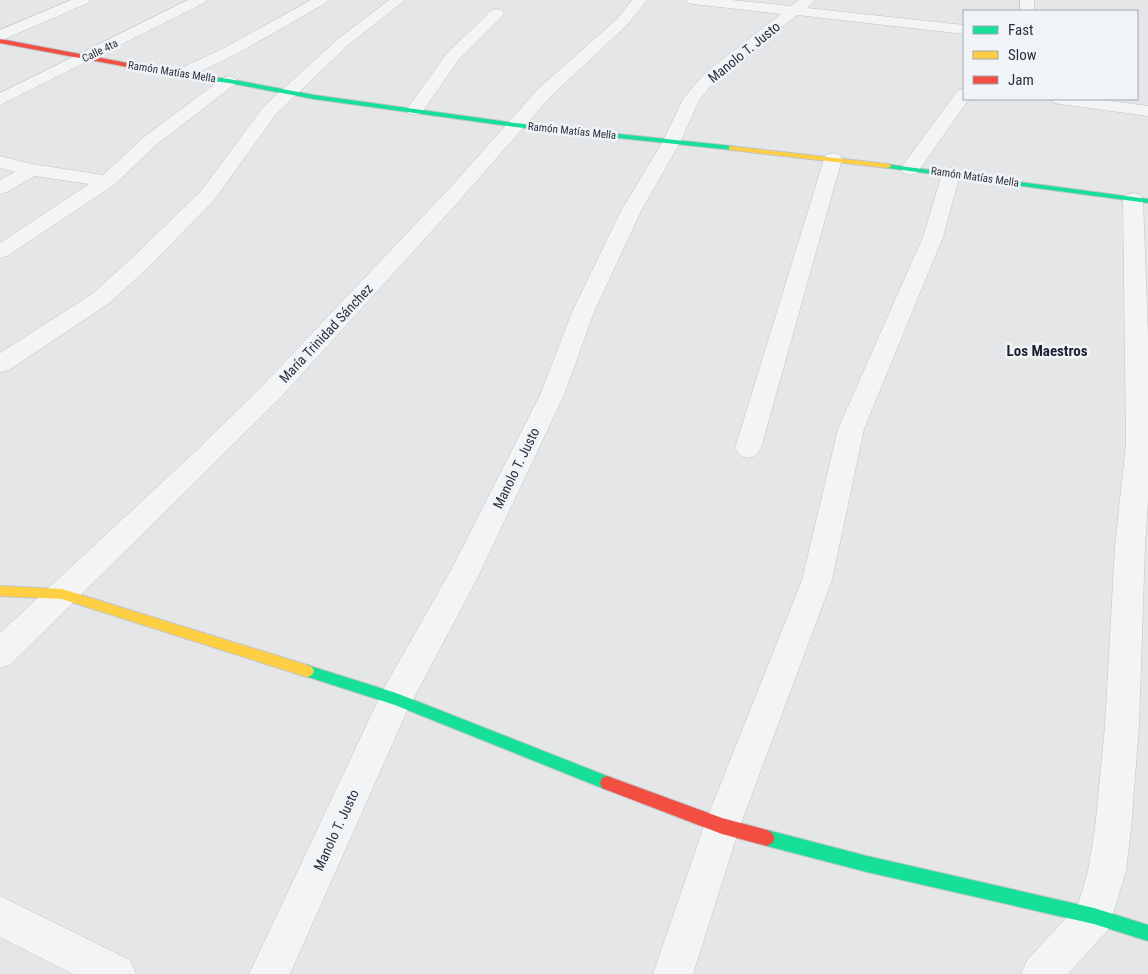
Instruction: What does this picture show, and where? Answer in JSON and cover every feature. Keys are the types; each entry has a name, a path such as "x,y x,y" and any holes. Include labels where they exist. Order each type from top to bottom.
{"street":[{"path":"47,0 77,3"},
{"name":"Calle 4ta","path":"0,100 199,0"},
{"path":"179,74 230,51 321,0"},
{"path":"0,364 100,299 140,263 208,195 270,110 343,42 398,0"},
{"name":"María Trinidad Sánchez","path":"0,654 208,456 272,391 453,196 545,92 622,22 640,0"},
{"path":"693,0 801,6 963,30"},
{"path":"0,36 77,3"},
{"name":"Manolo T. Justo","path":"270,974 396,699 463,577 552,395 583,312 631,211 672,141 691,99 711,76 801,6"},
{"path":"415,110 453,56 497,13"},
{"name":"Ramón Matías Mella","path":"0,41 179,74 515,125 910,168 1141,200"},
{"path":"0,252 107,181 150,141 229,81"},
{"path":"910,168 963,95"},
{"path":"1067,100 1148,111"},
{"path":"748,448 832,159"},
{"path":"0,162 32,170 107,181"},
{"path":"0,188 32,170"},
{"path":"674,974 722,826 818,580 851,429 933,237 952,174"},
{"path":"1040,974 1094,916 1107,871 1113,829 1139,548 1141,200"},
{"path":"0,591 62,594 396,699 570,769 722,826 867,864 1094,916 1148,933"},
{"path":"0,916 116,974"}],"traffic: fast":[{"path":"186,76 229,81 314,97 515,125 732,148"},
{"path":"888,166 1148,201"},
{"path":"307,671 396,699 607,783"},
{"path":"767,838 867,864 1094,916 1148,933"}],"traffic: slow":[{"path":"732,148 888,166"},
{"path":"0,591 62,594 307,671"}],"traffic: jam":[{"path":"0,41 186,76"},
{"path":"607,783 722,826 767,838"}],"district":[{"name":"Los Maestros","path":"1047,351"}]}
